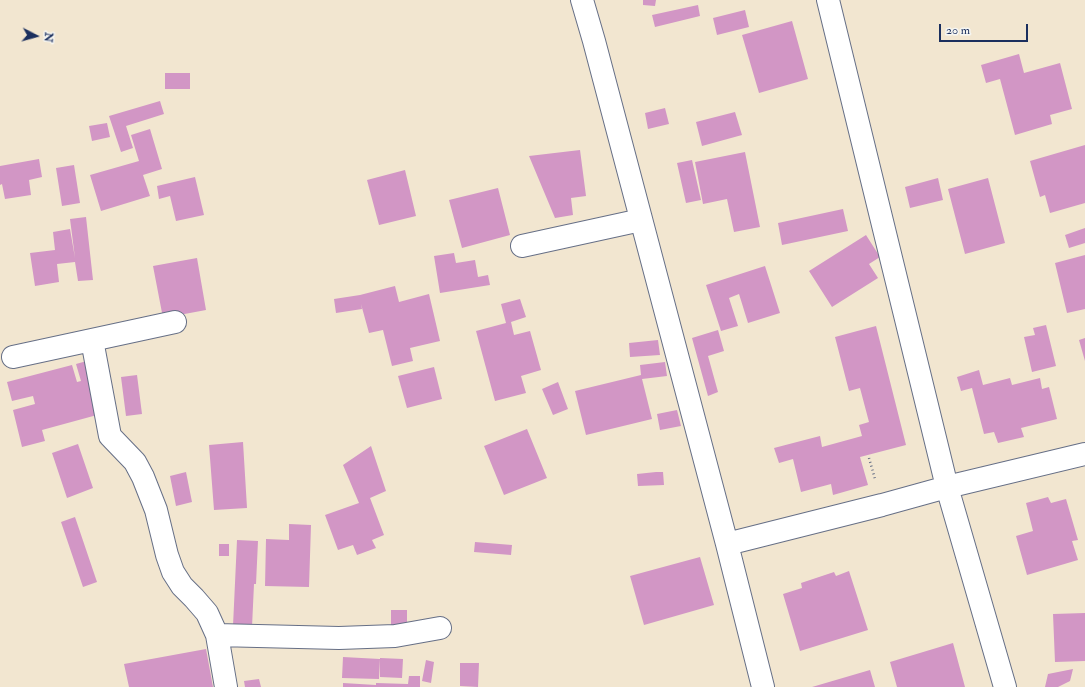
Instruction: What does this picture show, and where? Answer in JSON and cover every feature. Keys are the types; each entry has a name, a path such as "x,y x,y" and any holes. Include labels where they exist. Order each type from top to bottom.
{"street":[{"path":"582,0 727,544 763,687"},
{"path":"828,0 947,487 1005,687"},
{"path":"522,246 641,220"},
{"path":"13,357 174,322"},
{"path":"92,340 110,436 134,462 143,477 156,510 167,555 174,572 182,586 207,613 217,635 226,687"},
{"path":"727,544 947,487 1085,454"},
{"path":"217,635 339,638 395,636 440,628"}],"building":[{"path":"643,0 656,0 655,6 643,5"},
{"path":"698,5 700,16 655,27 652,15"},
{"path":"745,10 749,27 717,35 713,18"},
{"path":"792,21 808,79 759,93 742,35"},
{"path":"1019,54 1024,73 1060,63 1072,109 1050,115 1052,124 1015,135 1000,79 986,83 981,65"},
{"path":"165,73 190,73 190,89 165,89"},
{"path":"160,101 164,114 126,126 133,148 121,152 109,116"},
{"path":"665,108 669,124 648,129 645,113"},
{"path":"735,112 742,135 702,146 696,122"},
{"path":"107,123 110,137 92,141 89,126"},
{"path":"150,129 162,169 143,175 150,196 101,211 90,175 139,161 131,135"},
{"path":"1085,145 1085,203 1050,213 1045,195 1040,197 1030,161"},
{"path":"580,150 586,196 571,198 573,215 555,218 529,156"},
{"path":"745,152 760,227 734,232 727,199 703,204 695,162"},
{"path":"39,159 42,177 29,180 31,195 5,199 2,184 0,185 0,166"},
{"path":"692,160 701,200 686,203 677,163"},
{"path":"74,165 80,203 62,206 56,168"},
{"path":"405,170 416,216 379,225 367,180"},
{"path":"195,177 204,215 176,221 170,196 159,199 157,186"},
{"path":"938,178 943,200 910,208 905,187"},
{"path":"988,178 1005,243 965,254 948,189"},
{"path":"498,188 510,235 462,248 449,200"},
{"path":"843,209 848,231 782,245 778,223"},
{"path":"86,217 93,280 78,281 75,262 57,264 59,282 35,286 30,253 55,250 53,232 70,229 75,258 70,219"},
{"path":"1085,228 1085,243 1069,248 1065,235"},
{"path":"866,235 880,257 869,264 878,278 832,307 809,271"},
{"path":"454,253 456,263 475,260 478,277 488,275 490,285 440,293 434,256"},
{"path":"1085,255 1085,309 1067,313 1055,263"},
{"path":"197,258 206,310 163,318 153,266"},
{"path":"765,266 780,313 748,323 739,294 729,298 738,326 721,331 706,285"},
{"path":"395,286 399,302 429,294 440,341 410,348 413,361 392,366 383,330 369,333 361,304 362,309 336,313 334,299 360,295"},
{"path":"520,299 526,317 511,322 514,335 530,331 541,370 521,376 526,393 495,401 476,331 506,323 501,304"},
{"path":"1046,325 1056,366 1032,372 1024,337 1035,335 1033,328"},
{"path":"876,326 906,445 860,457 868,485 833,495 831,484 801,492 793,459 779,463 774,448 820,436 822,447 862,436 859,425 869,422 860,388 849,391 835,337"},
{"path":"718,330 724,351 708,356 718,392 708,396 692,338"},
{"path":"1085,338 1085,361 1079,340"},
{"path":"658,340 660,355 630,357 629,343"},
{"path":"94,359 108,412 42,430 45,441 22,447 13,410 35,404 33,396 12,401 7,382 72,365 77,382 81,381 76,364"},
{"path":"665,362 667,376 642,379 652,419 586,435 575,391 641,375 640,365"},
{"path":"434,367 442,399 407,408 398,376"},
{"path":"979,370 983,385 1010,378 1012,385 1040,378 1042,389 1049,387 1057,419 1021,428 1024,437 998,443 994,432 984,434 972,388 961,391 957,377"},
{"path":"137,375 142,414 126,416 121,377"},
{"path":"558,382 568,409 553,415 542,389"},
{"path":"677,410 681,426 660,430 657,414"},
{"path":"527,429 547,478 504,495 484,446"},
{"path":"243,442 247,508 214,510 209,445"},
{"path":"78,444 93,488 67,498 52,453"},
{"path":"371,446 386,491 370,498 384,535 372,540 376,548 357,555 353,545 338,550 325,515 359,503 343,465"},
{"path":"186,472 192,502 176,506 170,476"},
{"path":"663,472 664,485 638,486 637,474"},
{"path":"1048,497 1051,503 1066,499 1078,540 1072,541 1078,560 1027,575 1016,536 1033,531 1026,503"},
{"path":"75,517 97,582 83,587 61,522"},
{"path":"289,524 311,525 309,587 265,586 266,539 289,540"},
{"path":"237,540 258,541 252,627 233,626"},
{"path":"475,542 512,545 511,555 474,552"},
{"path":"219,544 229,544 229,556 219,556"},
{"path":"700,557 714,605 644,625 630,576"},
{"path":"849,571 868,630 800,651 783,594 802,588 801,583 834,572 836,576"},
{"path":"391,610 407,610 407,627 391,627"},
{"path":"1085,613 1085,661 1055,662 1053,614"},
{"path":"953,643 965,687 897,687 890,662"},
{"path":"206,649 213,687 129,687 124,664"},
{"path":"343,657 380,659 379,679 342,678"},
{"path":"380,658 403,659 402,678 380,677"},
{"path":"426,660 434,662 431,683 422,681"},
{"path":"460,663 479,663 478,687 460,686"},
{"path":"1073,669 1070,681 1058,687 1045,687 1048,674"},
{"path":"870,670 875,687 812,687"},
{"path":"409,676 420,676 420,687 343,687 343,683 376,685 376,683 408,684"},
{"path":"259,679 261,687 245,687 244,681"}]}
